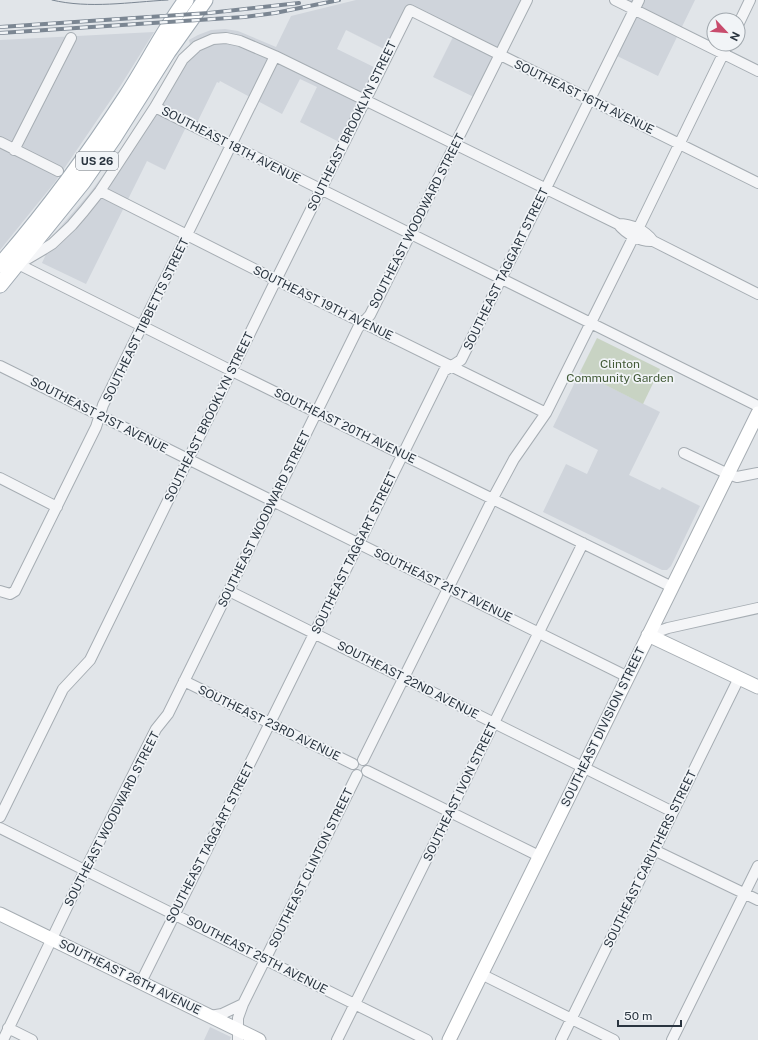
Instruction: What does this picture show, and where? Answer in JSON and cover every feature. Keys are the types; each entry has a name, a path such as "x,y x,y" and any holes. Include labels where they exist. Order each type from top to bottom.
{"main road":[{"name":"US 26","path":"0,285 6,260 81,163 124,100 169,25 186,0"},
{"name":"US 26","path":"6,260 87,176 113,139 168,52 205,0"},
{"name":"SOUTHEAST DIVISION STREET","path":"449,1040 758,413"},
{"path":"648,635 758,687"},
{"name":"SOUTHEAST 26TH AVENUE","path":"0,914 210,1016 238,1035 258,1040"}],"street":[{"name":"SOUTHEAST WOODWARD STREET","path":"2,1040 156,728 168,714 358,328 370,315 527,0"},
{"path":"615,0 636,5 724,54 758,71"},
{"path":"744,12 750,0"},
{"name":"SOUTHEAST TAGGART STREET","path":"141,982 444,371 461,360 636,5"},
{"name":"SOUTHEAST 16TH AVENUE","path":"410,10 758,183"},
{"name":"SOUTHEAST BROOKLYN STREET","path":"0,817 63,689 90,660 320,190 410,10"},
{"path":"14,150 71,38"},
{"path":"6,260 44,249 72,225 100,191 155,107 183,59 197,46 213,39 226,38 240,41 275,56 618,224 627,224 636,233 648,234 654,241 758,294"},
{"path":"363,760 492,498 514,459 546,413 724,54"},
{"name":"SOUTHEAST TIBBETTS STREET","path":"0,591 10,594 15,591 96,427 103,405 232,146 275,56"},
{"name":"SOUTHEAST 18TH AVENUE","path":"155,107 758,406"},
{"path":"0,142 58,171"},
{"name":"SOUTHEAST 19TH AVENUE","path":"100,191 187,236 546,413"},
{"name":"SOUTHEAST 20TH AVENUE","path":"6,260 143,325 232,371 583,544 672,586"},
{"name":"SOUTHEAST 21ST AVENUE","path":"0,366 628,677"},
{"path":"684,453 728,474 740,477 758,473"},
{"path":"0,478 57,507"},
{"name":"SOUTHEAST IVON STREET","path":"337,1040 583,544"},
{"name":"SOUTHEAST 22ND AVENUE","path":"228,591 673,812"},
{"path":"648,635 668,628 758,608"},
{"name":"SOUTHEAST CARUTHERS STREET","path":"561,1040 739,678"},
{"name":"SOUTHEAST 23RD AVENUE","path":"184,681 353,764"},
{"path":"363,760 358,760 353,764 353,771 357,775 362,775 368,771"},
{"path":"363,760 368,765 368,771"},
{"path":"368,771 539,856"},
{"name":"SOUTHEAST CLINTON STREET","path":"238,1035 238,1014 357,775"},
{"name":"SOUTHEAST 25TH AVENUE","path":"0,828 427,1040"},
{"path":"654,850 758,900"},
{"path":"672,1040 758,866"},
{"path":"481,974 614,1040"},
{"path":"210,1016 222,1014 243,1004"},
{"path":"8,1028 32,1040"}],"shaded area":[{"path":"356,0 530,0 480,100 433,77 454,35 411,14 392,53 346,30 337,49 382,71 345,145 300,122 317,87 300,79 282,114 220,81 219,83 217,82 194,129 187,125 165,170 147,161 86,284 42,263 56,232 89,194 113,162 190,44 189,40 211,30 225,29 238,31 276,47 291,16"},
{"path":"609,0 695,0 658,76 609,52 630,11"},
{"path":"154,32 121,85 55,182 0,250 0,40"},
{"path":"580,372 660,412 629,475 660,490 662,487 700,506 671,566 667,570 662,570 543,512 566,464 587,474 598,450 553,427"},
{"path":"210,1027 231,1037 230,1040 204,1040"}],"green space":[{"name":"Clinton Community Garden","path":"597,338 660,369 643,404 580,372"}],"tram line":[{"path":"52,0 80,4 168,0"}],"railway":[{"path":"0,33 244,17 275,13 339,0"},
{"path":"0,27 209,13 299,3"}]}
